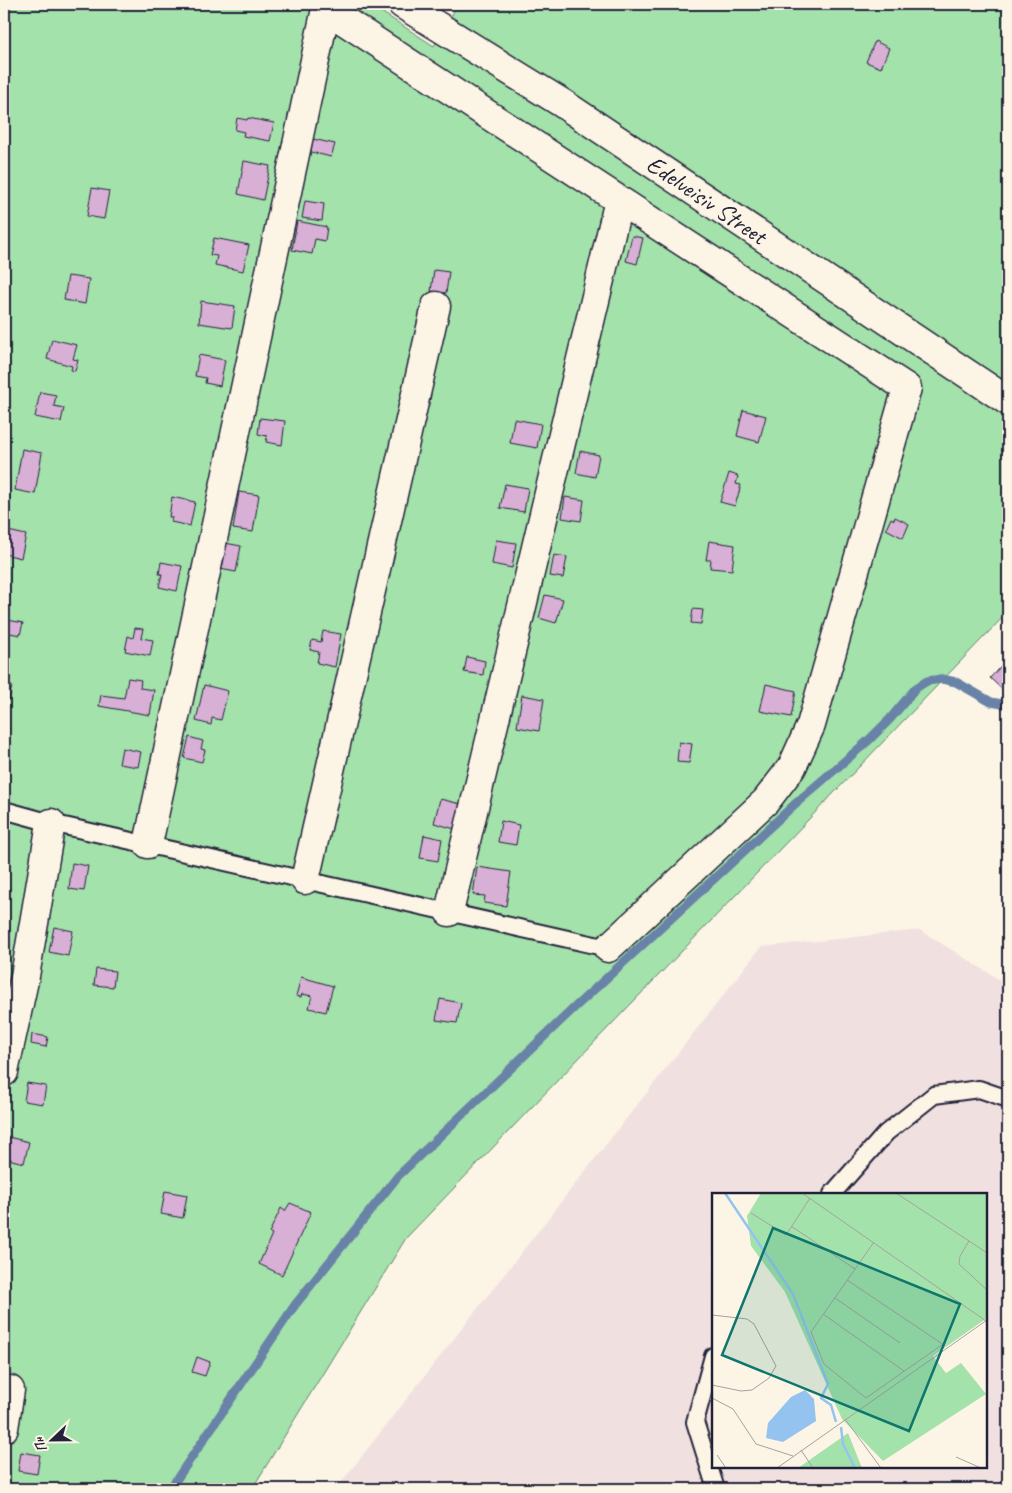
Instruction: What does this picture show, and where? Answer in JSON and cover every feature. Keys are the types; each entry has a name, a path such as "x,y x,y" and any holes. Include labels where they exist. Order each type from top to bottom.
{"street":[{"name":"Edelveisiv Street","path":"402,4 562,103 1008,400"},
{"path":"148,844 327,6 907,388 811,725 792,767 766,801 608,948"},
{"path":"449,912 619,200"},
{"path":"305,880 436,306"},
{"path":"4,1072 25,976 51,823"},
{"path":"4,1389 10,1390 4,1428"}],"lane":[{"path":"4,810 51,823 608,948"},
{"path":"833,1193 886,1133 934,1095 979,1089 1008,1100"},
{"path":"712,1358 696,1422 716,1489"}],"shaded area":[{"path":"920,930 1008,985 1008,1489 336,1489 761,947"}],"green space":[{"path":"4,4 369,4 434,46 458,4 1008,4 1008,612 406,1238 252,1489 4,1489"}],"building":[{"path":"875,41 889,48 881,68 866,62"},
{"path":"237,118 274,123 270,141 243,136 244,132 235,130"},
{"path":"313,139 335,144 331,157 311,152"},
{"path":"244,161 270,166 263,200 238,194"},
{"path":"92,188 109,191 104,219 87,216"},
{"path":"305,201 324,204 322,221 302,218"},
{"path":"297,221 327,227 325,241 315,239 312,254 292,250"},
{"path":"632,236 643,238 637,264 626,261"},
{"path":"214,238 249,245 243,271 215,265 217,256 210,255"},
{"path":"434,270 449,272 446,293 431,291"},
{"path":"68,276 89,279 85,304 64,300"},
{"path":"201,301 235,306 232,328 199,323"},
{"path":"52,339 77,345 73,359 78,360 75,371 71,370 72,366 47,359"},
{"path":"199,355 225,360 220,386 205,383 206,378 195,376"},
{"path":"40,392 56,395 54,406 64,408 61,422 35,417"},
{"path":"743,410 766,416 759,442 737,436"},
{"path":"260,418 285,421 282,445 266,442 267,436 258,434"},
{"path":"514,419 541,424 537,448 510,443"},
{"path":"22,449 42,453 35,494 15,490"},
{"path":"580,451 599,455 595,477 576,473"},
{"path":"729,473 738,476 736,484 741,485 735,506 720,502"},
{"path":"505,484 528,488 524,512 500,508"},
{"path":"239,492 259,495 253,532 233,529"},
{"path":"172,497 195,502 190,526 171,522 172,517 169,517"},
{"path":"565,497 584,500 581,521 562,518"},
{"path":"895,517 909,524 903,538 886,529 891,518 894,520"},
{"path":"8,531 26,535 21,558 4,554"},
{"path":"496,540 516,543 512,568 492,564"},
{"path":"709,541 735,545 732,570 710,568 711,560 706,560"},
{"path":"225,543 241,546 236,572 220,569"},
{"path":"554,555 567,557 563,578 550,576"},
{"path":"161,562 182,566 177,591 159,587 162,574 159,574"},
{"path":"4,594 10,595 7,613 4,613"},
{"path":"545,595 563,599 556,623 539,618"},
{"path":"693,609 703,610 701,624 691,623"},
{"path":"8,620 23,623 20,635 5,632"},
{"path":"135,628 143,629 141,638 153,640 150,656 125,651 128,636 133,638"},
{"path":"323,631 341,634 335,667 317,663 319,652 310,650 312,640 321,642"},
{"path":"467,657 485,661 483,675 464,672"},
{"path":"1008,658 1008,695 990,678"},
{"path":"128,678 141,680 140,688 154,690 150,715 99,706 101,695 124,698"},
{"path":"4,684 12,686 9,700 4,699"},
{"path":"766,684 796,691 791,717 760,711"},
{"path":"204,685 228,691 221,720 212,718 211,725 196,721"},
{"path":"522,695 544,699 539,731 517,727"},
{"path":"189,737 203,741 201,749 205,750 202,762 184,758"},
{"path":"679,742 692,744 689,763 677,762"},
{"path":"122,748 141,752 138,767 119,764"},
{"path":"440,799 461,804 455,829 434,823"},
{"path":"501,821 519,825 516,845 498,842"},
{"path":"424,835 442,839 438,861 420,858"},
{"path":"72,863 88,866 84,891 69,889"},
{"path":"477,867 511,872 506,906 484,903 485,896 473,895"},
{"path":"54,927 73,931 68,956 49,952"},
{"path":"96,969 115,971 113,987 94,985"},
{"path":"301,977 333,986 326,1012 309,1008 312,996 302,994 301,997 296,996"},
{"path":"440,999 461,1003 457,1023 436,1020"},
{"path":"32,1034 48,1037 46,1047 31,1044"},
{"path":"27,1083 46,1086 43,1104 24,1101"},
{"path":"4,1136 29,1142 24,1163 4,1158"},
{"path":"165,1191 187,1195 183,1218 161,1214"},
{"path":"290,1203 311,1212 282,1275 259,1264 272,1234 269,1233 281,1208 285,1211"},
{"path":"4,1204 9,1205 5,1224 4,1224"},
{"path":"197,1357 210,1362 205,1376 192,1372"},
{"path":"21,1452 40,1455 37,1474 18,1471"}],"waterway":[{"path":"170,1489 295,1305 398,1176 574,1008 795,804 869,740 916,688 927,681 942,679 956,682 991,702 1008,705"}]}
